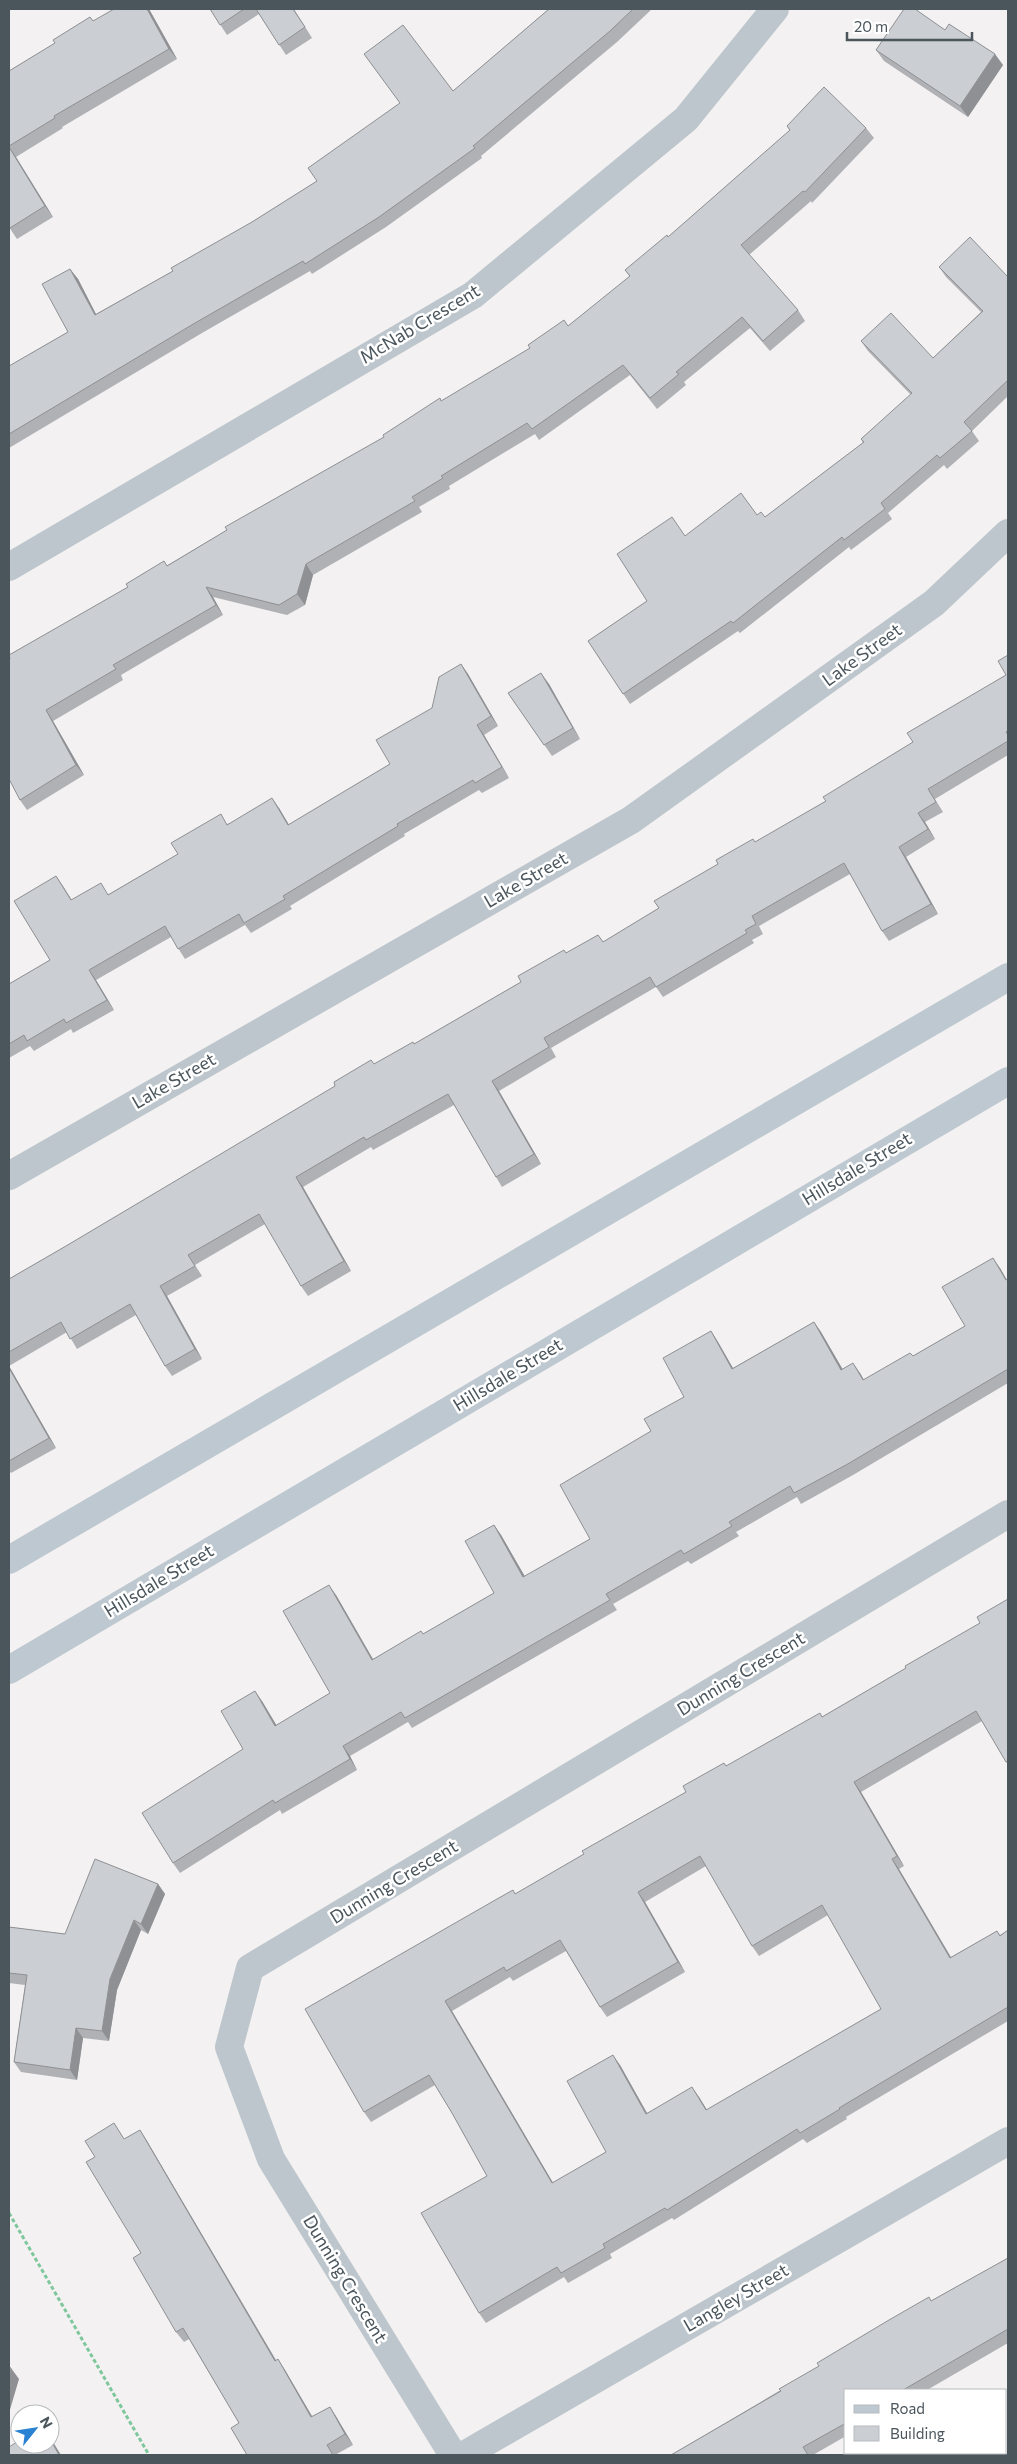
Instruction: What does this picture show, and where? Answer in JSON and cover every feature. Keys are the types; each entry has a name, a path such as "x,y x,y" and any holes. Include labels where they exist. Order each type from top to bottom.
{"street":[{"name":"McNab Crescent","path":"9,567 473,295 686,119 775,9"},
{"name":"Lake Street","path":"9,1176 631,820 934,603 1008,533"},
{"path":"9,1560 1008,977"},
{"name":"Hillsdale Street","path":"9,1670 1008,1081"},
{"name":"Dunning Crescent","path":"453,2455 272,2159 229,2046 250,1968 1008,1514"},
{"name":"Langley Street","path":"464,2455 1008,2141"}],"path":[{"path":"9,2213 149,2455"}],"building":[{"path":"114,9 147,9 169,49 54,116 55,118 9,146 9,71 55,43 53,40 90,17 93,21"},
{"path":"210,9 244,9 220,25"},
{"path":"256,9 293,9 305,27 279,45"},
{"path":"549,9 633,9 610,31 473,146 475,148 379,217 305,264 303,261 195,323 9,434 9,366 68,332 42,284 70,269 95,315 173,271 171,268 252,222 317,181 308,168 400,103 364,54 403,25 453,91"},
{"path":"904,9 915,9 945,30 949,24 995,54 960,106 876,50"},
{"path":"824,87 866,128 805,192 803,191 741,245 798,310 763,341 742,317 676,372 679,374 650,398 623,365 532,429 527,423 441,476 443,478 412,497 415,501 306,564 297,594 279,605 206,587 216,605 113,665 116,669 46,710 76,765 20,800 9,779 9,655 128,587 126,584 164,561 167,566 227,530 225,527 384,437 383,435 440,398 441,401 530,348 528,345 564,320 568,326 630,276 625,270 667,235 668,237 790,130 787,126"},
{"path":"9,147 45,206 10,228 9,227"},
{"path":"970,237 1008,277 1008,380 964,422 972,431 940,458 937,455 881,503 885,509 844,540 842,537 733,623 731,621 623,694 588,641 647,601 617,554 672,517 685,536 741,493 757,515 761,512 765,517 864,442 861,439 912,393 861,341 891,313 933,358 983,311 939,267"},
{"path":"1008,655 1008,731 1006,732 1008,741 928,789 936,802 918,813 928,829 899,847 931,904 882,931 844,863 752,916 756,924 745,930 747,933 656,987 650,977 544,1038 549,1047 492,1081 534,1154 496,1177 448,1094 366,1140 364,1137 296,1177 344,1261 301,1286 259,1214 188,1255 195,1266 160,1286 195,1349 165,1366 130,1304 70,1339 61,1322 9,1352 9,1279 335,1086 334,1082 371,1060 374,1064 413,1042 414,1044 521,982 518,976 564,950 566,953 598,935 603,942 659,908 654,901 718,864 716,860 753,839 755,842 826,801 823,797 913,742 907,733 1006,675 998,661"},
{"path":"461,664 491,716 477,725 502,767 475,783 473,780 397,824 398,826 283,896 285,899 244,923 239,914 178,949 165,926 89,970 107,1000 66,1023 64,1019 27,1041 24,1035 9,1044 9,984 50,960 14,901 56,876 71,900 101,883 108,895 178,854 171,843 221,814 227,825 272,798 288,825 390,764 376,740 432,708 439,677"},
{"path":"541,673 573,728 544,745 508,693"},
{"path":"993,1258 1006,1280 1008,1279 1008,1369 846,1465 794,1493 790,1486 729,1522 732,1526 684,1554 681,1550 606,1594 610,1600 405,1718 401,1712 343,1746 350,1759 275,1803 273,1800 173,1863 142,1813 243,1749 221,1711 255,1691 275,1726 330,1693 283,1611 329,1585 372,1660 421,1631 423,1634 494,1593 465,1541 494,1525 523,1577 590,1539 560,1485 651,1431 644,1419 684,1397 663,1358 711,1331 732,1369 814,1322 841,1370 853,1363 863,1380 910,1353 913,1356 965,1326 942,1287"},
{"path":"9,1368 49,1438 9,1461"},
{"path":"1008,1599 1008,1761 1006,1762 976,1711 854,1782 897,1856 892,1859 950,1958 997,1931 1000,1936 1008,1930 1008,2007 800,2133 797,2129 667,2210 665,2208 603,2244 605,2248 561,2273 557,2267 479,2313 421,2213 487,2176 452,2113 429,2075 364,2112 305,2009 513,1890 515,1894 584,1854 582,1851 686,1792 683,1786 724,1763 726,1766 820,1713 822,1717 906,1668 905,1666 980,1623 977,1617","holes":["700,1856 752,1946 822,1905 881,2009 706,2110 692,2087 646,2114 613,2055 567,2081 606,2152 552,2183 445,2001 504,1967 506,1971 560,1940 600,2007 678,1962 638,1892"]},
{"path":"95,1859 158,1884 141,1924 134,1920 110,1979 102,2031 76,2028 70,2070 14,2062 27,1975 9,1973 9,1927 65,1934"},
{"path":"114,2123 124,2139 140,2130 275,2361 278,2359 311,2417 330,2407 345,2434 327,2445 333,2455 247,2455 231,2428 239,2423 183,2328 176,2332 133,2258 141,2253 86,2162 95,2157 85,2141"},
{"path":"1008,2258 1008,2329 905,2389 844,2389 844,2424 803,2447 808,2455 671,2455 781,2391 779,2389 819,2366 817,2363 889,2320 929,2297 931,2301"},
{"path":"9,2447 10,2454 59,2455 9,2455"},
{"path":"886,2454 941,2455 887,2455"}]}
